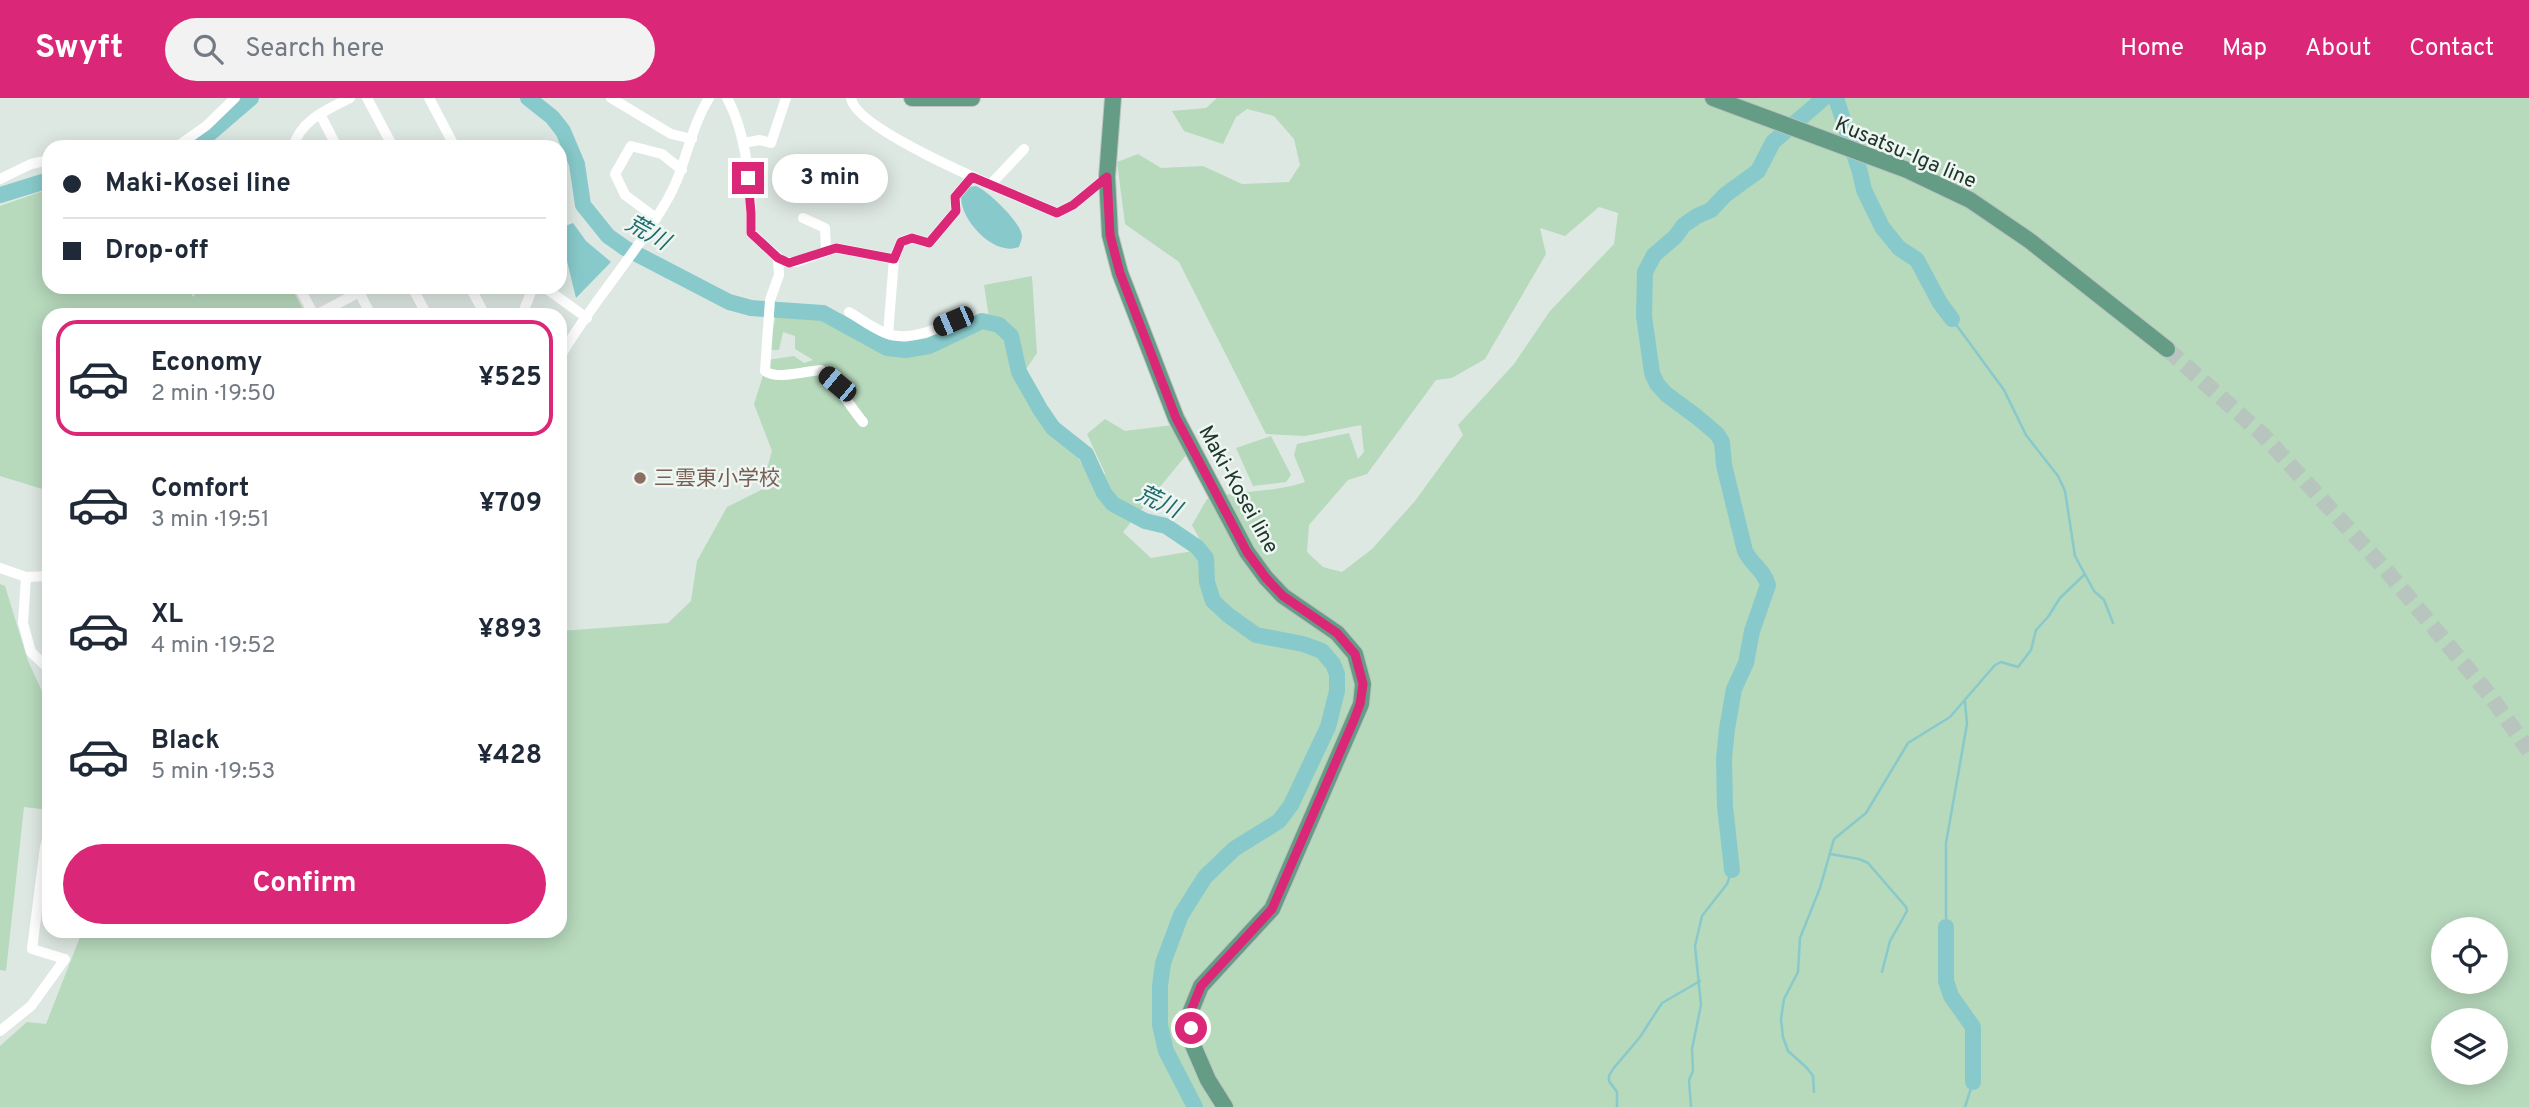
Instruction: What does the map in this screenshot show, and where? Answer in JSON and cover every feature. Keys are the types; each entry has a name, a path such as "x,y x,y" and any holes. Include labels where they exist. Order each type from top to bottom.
{"main road":[{"path":"912,98 972,98"},
{"name":"Maki-Kosei line","path":"1113,98 1107,177 1110,235 1120,273 1176,418 1247,552 1283,596 1337,633 1355,654 1363,684 1354,720 1272,909 1201,986 1190,1013 1192,1043 1208,1080 1224,1107"},
{"name":"Kusatsu-Iga line","path":"1713,98 1907,170 1970,200 2030,241 2167,349"}],"street":[{"path":"186,140 206,127 235,98"},
{"path":"296,140 302,128 320,114 349,98"},
{"path":"367,98 389,140"},
{"path":"429,98 451,140"},
{"path":"611,98 671,134 692,139"},
{"path":"567,347 656,218 682,170 703,108 709,98"},
{"path":"727,98 743,143 750,193 751,233 778,258 789,263 836,248 894,259"},
{"path":"743,143 760,140 771,143 786,98"},
{"path":"851,98 852,105 873,123 927,155 1057,213 1073,205 1107,177"},
{"path":"320,114 333,140"},
{"path":"656,218 625,195 615,174 631,146 662,154 682,170"},
{"path":"990,185 1024,149"},
{"path":"0,179 42,162"},
{"path":"888,334 894,259 901,242 912,238 929,243 956,211 955,197 972,177"},
{"path":"803,218 825,228 826,251"},
{"path":"778,258 779,275 770,300 767,326 764,366 767,373 785,375 821,370 837,384 863,422"},
{"path":"327,308 352,294"},
{"path":"554,294 587,318"},
{"path":"849,312 888,334 906,336 936,328 953,321 961,314"},
{"path":"0,568 26,577 42,576"},
{"path":"26,577 23,623 31,652 42,662"},
{"path":"0,1031 31,1006 65,959 32,949 42,882"}],"green space":[{"path":"1217,98 2529,98 2529,1107 0,1107 0,1046 27,1022 46,1024 80,938 567,938 567,630 668,623 691,601 697,561 727,507 761,490 772,451 754,404 768,360 794,356 804,363 813,360 795,349 795,336 783,332 779,350 769,350 777,309 820,309 891,347 946,342 990,324 984,285 1032,276 1037,353 1022,375 1035,406 1076,454 1099,494 1105,473 1087,434 1105,419 1125,431 1173,425 1187,454 1123,532 1151,558 1205,549 1192,525 1207,499 1305,482 1294,455 1297,444 1349,433 1358,459 1364,452 1361,425 1305,436 1266,434 1179,262 1125,224 1117,162 1138,154 1161,168 1203,166 1242,184 1289,182 1300,165 1294,139 1274,116 1247,109 1236,117 1223,144 1184,131 1172,111 1206,108","holes":["1599,207 1618,213 1614,244 1550,311 1514,364 1458,425 1463,435 1415,501 1372,549 1342,572 1323,567 1307,552 1309,525 1348,480 1367,474 1436,380 1452,378 1485,359 1546,254 1540,228 1565,236"]},
{"path":"42,191 42,294 191,294 193,297 195,294 295,294 302,308 42,308 42,489 0,476 0,206"},
{"path":"1271,436 1291,475 1286,482 1253,486 1236,448"},
{"path":"0,584 5,586 28,661 42,691 42,809 24,807 6,971 0,970"}],"water":[{"path":"976,186 996,200 1016,223 1022,236 1019,247 999,247 989,242 972,225 966,216 961,196 968,187"},
{"path":"573,223 586,241 611,262 576,298 567,261 567,225"}],"waterway":[{"path":"202,140 251,98"},
{"name":"荒川","path":"528,98 552,117 567,140"},
{"path":"1732,870 1725,806 1724,759 1727,729 1734,689 1746,663 1752,631 1768,585 1764,575 1745,551 1724,465 1722,442 1717,434 1666,394 1652,373 1644,316 1645,272 1654,255 1675,237 1684,225 1711,210 1725,195 1758,171 1773,142 1824,98"},
{"path":"1836,98 1864,190 1882,227 1899,248 1917,260 1940,303 1952,319"},
{"name":"荒川","path":"567,140 577,164 583,205 608,236 625,248 729,302 751,308 823,313 887,348 906,350 929,346 982,321 999,325 1011,336 1019,372 1040,409 1053,428 1086,454 1104,493 1113,504 1145,521 1166,526 1197,547 1206,558 1207,582 1213,601 1228,615 1256,635 1303,644 1322,651 1333,664 1337,674 1337,691 1328,727 1291,805 1279,821 1234,849 1205,877 1181,915 1163,963 1160,1025 1166,1051 1195,1107"},
{"path":"0,195 42,182"},
{"path":"1952,319 2004,390 2026,435 2058,476 2065,491 2075,556 2094,591 2104,600 2113,623"},
{"path":"1814,1092 1813,1076 1788,1051 1781,1019 1784,999 1798,972 1800,938 1820,888 1834,839 1866,813 1908,743 1950,717 1995,665 2001,662 2018,667 2031,650 2036,630 2060,598 2085,574"},
{"path":"1946,927 1946,843 1967,724 1965,702"},
{"path":"1830,854 1868,863 1906,907 1907,911 1890,941 1882,972"},
{"path":"1691,1107 1689,1080 1693,1071 1692,1049 1701,1005 1695,946 1702,916 1727,884 1732,870"},
{"path":"1946,927 1946,981 1951,996 1973,1027 1973,1082"},
{"path":"1617,1107 1617,1092 1609,1081 1613,1069 1640,1037 1662,1003 1700,981"},
{"path":"1965,1107 1973,1082"}],"tunnel":[{"path":"2167,349 2263,435 2386,570 2492,698 2529,751"}],"place":[{"name":"三雲東小学校","path":"640,478"}],"route":[{"path":"748,178 751,233 783,262 789,263 836,248 894,259 901,242 912,238 929,243 956,211 955,197 972,177 1057,213 1073,205 1107,177 1110,235 1120,273 1176,418 1247,552 1283,596 1337,633 1355,654 1363,684 1354,720 1272,909 1201,986 1190,1013 1191,1028"}]}
